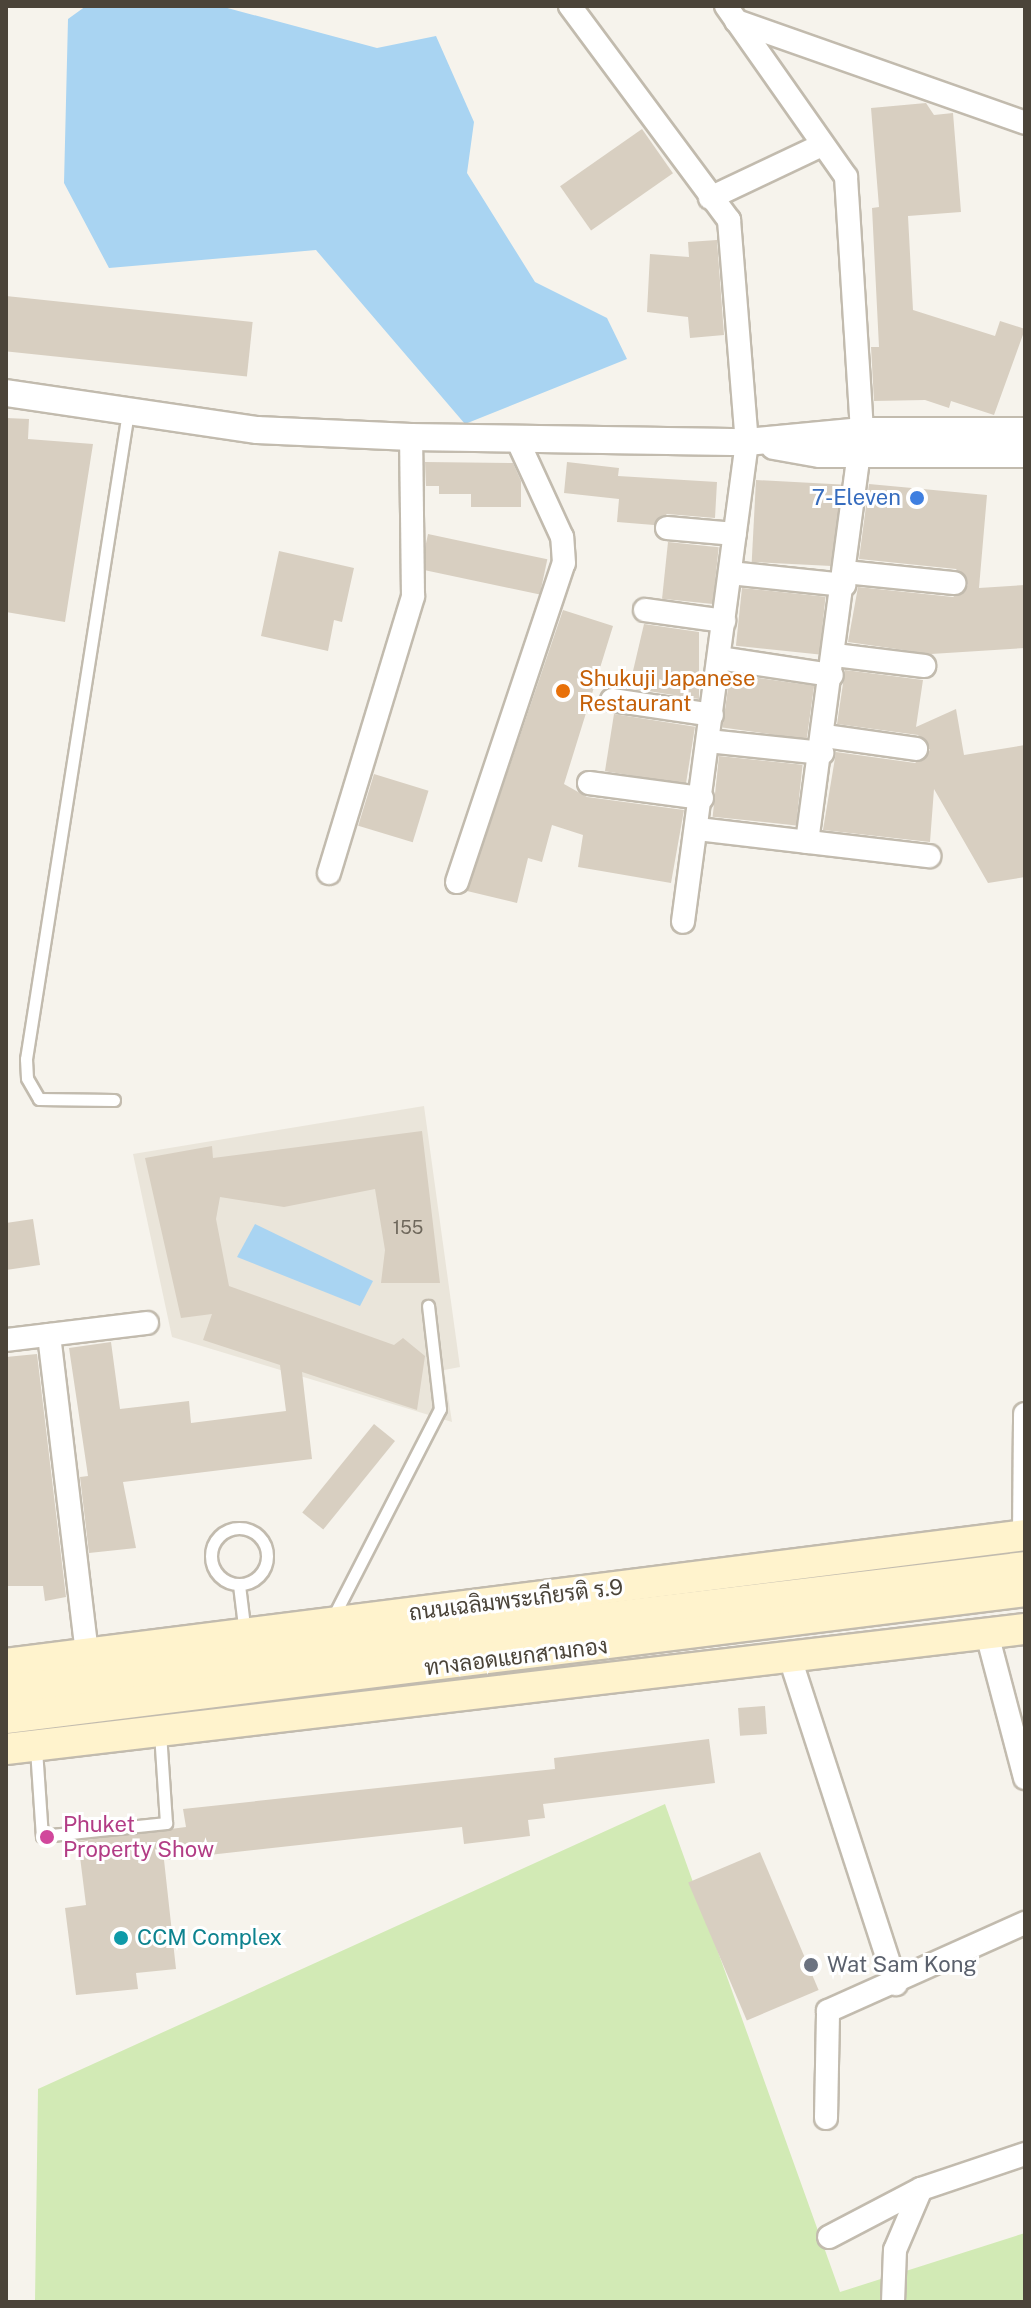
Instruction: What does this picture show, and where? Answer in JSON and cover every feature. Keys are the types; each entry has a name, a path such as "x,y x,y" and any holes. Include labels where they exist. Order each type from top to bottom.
{"main road":[{"name":"ถนนเฉลิมพระเกียรติ ร.9","path":"6,1664 1024,1535"},
{"name":"ทางลอดแยกสามกอง","path":"6,1690 1025,1567"},
{"name":"ทางลอดแยกสามกอง","path":"6,1718 1025,1591"},
{"path":"21,1747 1025,1629"}],"street":[{"path":"570,6 729,220 747,442 698,829 683,922"},
{"path":"731,13 1025,123"},
{"path":"731,13 820,146 846,177 861,442 824,745 807,842"},
{"path":"710,198 820,146"},
{"path":"6,393 257,430 411,437 861,442 1025,431"},
{"path":"329,873 413,596 411,437"},
{"path":"457,882 564,563 562,537 517,439"},
{"path":"861,442 1025,454"},
{"path":"667,528 735,534"},
{"path":"730,573 954,583"},
{"path":"645,610 724,621"},
{"path":"719,658 834,665 924,666"},
{"path":"612,700 712,715"},
{"path":"708,741 916,749"},
{"path":"589,783 702,798"},
{"path":"698,829 929,856"},
{"path":"6,1340 147,1323"},
{"path":"49,1335 87,1654"},
{"path":"1024,1535 1025,1414"},
{"path":"987,1634 1015,1715 1025,1778"},
{"path":"790,1658 896,1984"},
{"path":"826,2118 828,2011 896,1984 1025,1923"},
{"path":"829,2237 921,2189 1025,2154"},
{"path":"893,2302 895,2250 921,2189"}],"lane":[{"path":"114,1100 39,1099 27,1078 26,1059 128,411"},
{"path":"330,1624 440,1409 428,1306"},
{"path":"238,1527 255,1532 266,1547 266,1564 256,1579 239,1585 214,1571 211,1557 214,1543 238,1527"},
{"path":"239,1585 246,1635"},
{"path":"21,1747 42,1836 166,1823 160,1732"}],"shaded area":[{"path":"424,1106 460,1367 444,1370 452,1422 172,1337 133,1154"}],"green space":[{"path":"665,1804 840,2292 1025,2233 1025,2302 35,2302 38,2089"}],"water":[{"path":"86,6 220,6 377,48 436,36 474,122 467,173 535,282 607,318 627,359 465,424 316,250 109,268 64,183 68,19"},
{"path":"255,1224 373,1281 360,1306 237,1257"}],"building":[{"path":"926,103 934,115 953,113 961,212 908,216 913,310 995,336 1000,321 1025,329 994,415 951,401 949,408 925,400 874,401 871,347 879,347 872,208 879,207 871,108"},
{"path":"642,129 673,173 591,231 560,186"},
{"path":"717,240 724,335 690,338 688,317 647,312 650,254 689,257 688,242"},
{"path":"6,296 253,322 247,377 6,351"},
{"path":"6,418 29,419 28,439 93,444 65,622 6,612"},
{"path":"425,462 513,463 521,481 521,507 471,507 471,494 439,494 439,486 426,486"},
{"path":"567,462 619,468 618,476 717,482 715,518 667,514 654,525 617,522 619,499 564,493"},
{"path":"756,480 841,484 837,566 752,562"},
{"path":"869,484 987,495 979,588 1025,585 1025,648 931,654 848,642 858,587 953,597 968,585 956,569 859,559"},
{"path":"428,534 547,559 540,595 421,569"},
{"path":"668,542 719,547 713,604 662,599"},
{"path":"279,551 354,568 342,622 334,620 328,651 261,636"},
{"path":"742,588 826,597 819,654 736,646"},
{"path":"563,610 613,626 564,784 587,797 684,810 671,883 578,867 583,835 552,825 542,862 528,858 517,903 467,891"},
{"path":"644,624 699,632 699,699 629,688"},
{"path":"845,670 923,680 916,727 956,709 964,755 1025,745 1025,877 988,883 934,789 930,842 823,830 836,752 915,763 930,750 918,735 837,724"},
{"path":"730,674 814,686 807,739 722,727"},
{"path":"614,714 695,727 686,784 605,771"},
{"path":"719,756 803,765 796,825 713,817"},
{"path":"374,774 429,791 413,842 358,826"},
{"path":"422,1131 440,1283 381,1283 385,1250 375,1189 284,1207 220,1197 216,1219 229,1286 394,1345 403,1338 425,1356 417,1410 302,1372 312,1459 123,1482 136,1548 89,1553 80,1477 88,1476 69,1348 111,1342 120,1409 189,1401 191,1423 286,1411 280,1365 203,1340 212,1314 181,1318 145,1158 212,1146 213,1158"},
{"path":"33,1219 40,1265 6,1270 6,1223"},
{"path":"37,1354 66,1597 45,1601 43,1586 6,1586 6,1357"},
{"path":"374,1424 395,1441 323,1530 302,1513"},
{"path":"765,1706 767,1734 740,1736 738,1708"},
{"path":"709,1739 715,1783 543,1804 545,1818 528,1820 530,1836 464,1844 462,1827 164,1860 176,1969 136,1973 138,1989 76,1995 65,1908 86,1905 78,1841 186,1827 183,1809 555,1769 554,1758"},
{"path":"760,1852 819,1990 747,2021 688,1882"}],"place":[{"name":"7-Eleven","path":"917,498"},
{"name":"Shukuji Japanese Restaurant","path":"563,691"},
{"name":"Phuket Property Show","path":"47,1837"},
{"name":"CCM Complex","path":"121,1938"},
{"name":"Wat Sam Kong","path":"811,1965"}]}
